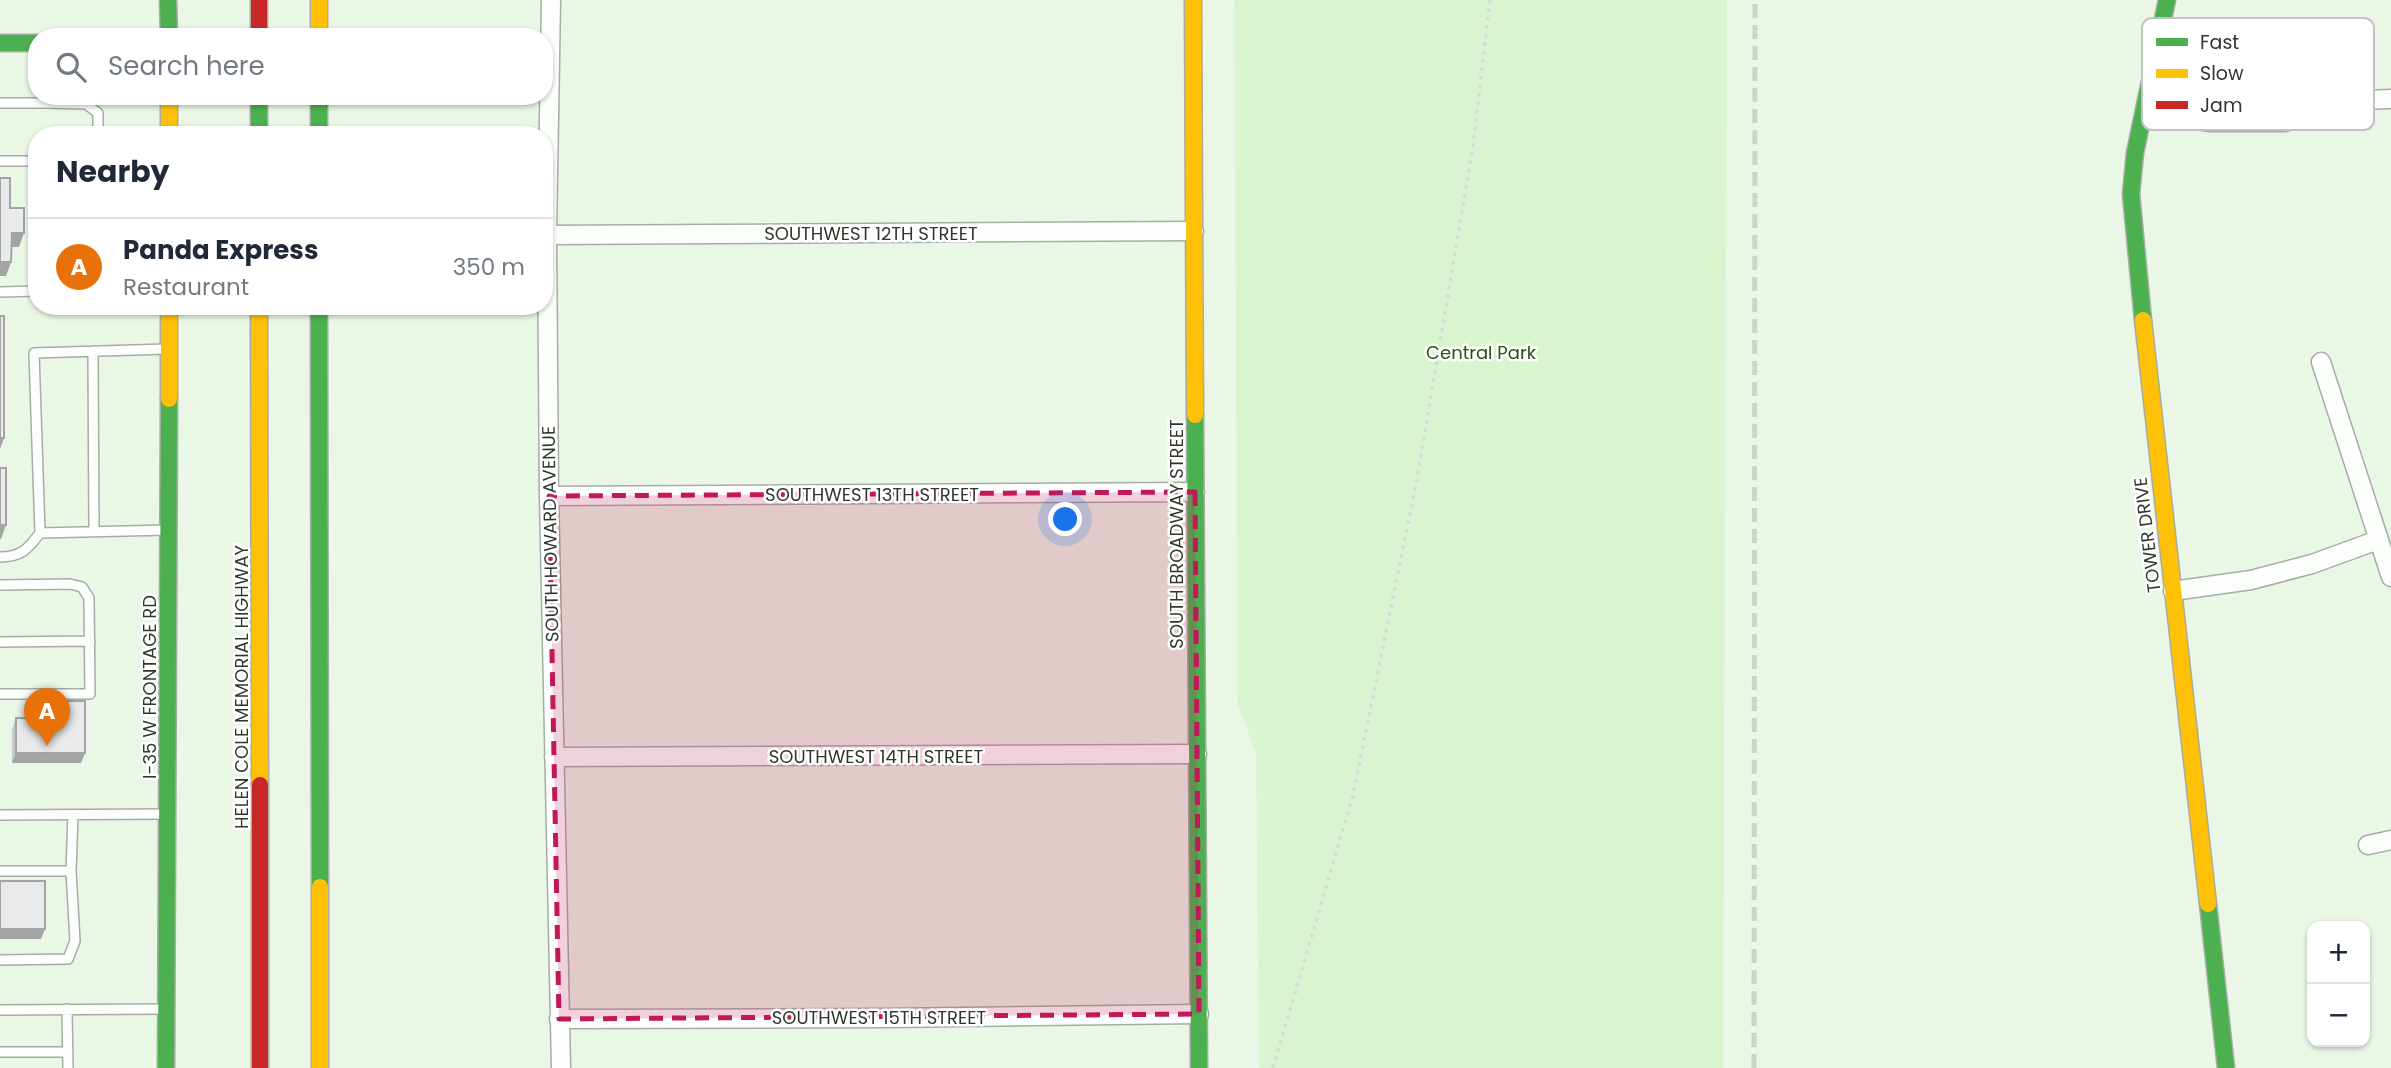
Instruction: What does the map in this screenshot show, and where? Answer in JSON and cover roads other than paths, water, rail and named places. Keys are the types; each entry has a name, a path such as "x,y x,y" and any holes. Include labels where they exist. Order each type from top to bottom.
{"main road":[{"path":"168,0 169,28"},
{"path":"259,0 259,28"},
{"path":"319,0 319,28"},
{"name":"SOUTH BROADWAY STREET","path":"1193,0 1199,1068"},
{"name":"TOWER DRIVE","path":"2163,18 2167,0"},
{"path":"0,43 28,43"},
{"path":"169,105 169,126"},
{"path":"259,105 259,126"},
{"path":"319,105 319,126"},
{"name":"TOWER DRIVE","path":"2142,120 2131,194 2137,274 2226,1068"},
{"name":"I-35 W FRONTAGE RD","path":"166,1068 169,315"},
{"name":"HELEN COLE MEMORIAL HIGHWAY","path":"259,315 260,1068"},
{"path":"319,315 320,1068"}],"street":[{"name":"SOUTH HOWARD AVENUE","path":"551,0 551,28"},
{"name":"SOUTH HOWARD AVENUE","path":"549,105 549,126"},
{"name":"SOUTHWEST 12TH STREET","path":"553,234 1194,231"},
{"name":"SOUTH HOWARD AVENUE","path":"548,315 561,1068"},
{"path":"2321,362 2391,577"},
{"name":"SOUTHWEST 13TH STREET","path":"549,496 1195,492"},
{"path":"2173,591 2251,580 2312,564 2378,540"},
{"name":"SOUTHWEST 14TH STREET","path":"554,757 1197,754"},
{"path":"2368,845 2391,840"},
{"name":"SOUTHWEST 15TH STREET","path":"559,1018 1199,1014"}],"lane":[{"path":"0,103 28,101"},
{"path":"87,105 98,113 98,126"},
{"path":"0,161 28,161"},
{"path":"0,292 28,292"},
{"path":"0,557 14,557 28,549 40,533 34,353 169,349"},
{"path":"93,351 94,531"},
{"path":"40,533 168,530"},
{"path":"0,585 70,584 82,587 89,598 90,695 0,694"},
{"path":"0,642 90,641"},
{"path":"0,816 168,814"},
{"path":"0,960 68,959 75,941 71,871 73,815"},
{"path":"0,871 71,871"},
{"path":"67,1009 68,1068"},
{"path":"0,1010 167,1009"},
{"path":"0,1052 68,1052"}],"railway":[{"path":"1754,1068 1755,0"}],"place":[{"name":"Panda Express","path":"47,746"}],"park label":[{"name":"Central Park","path":"1481,352"}]}
